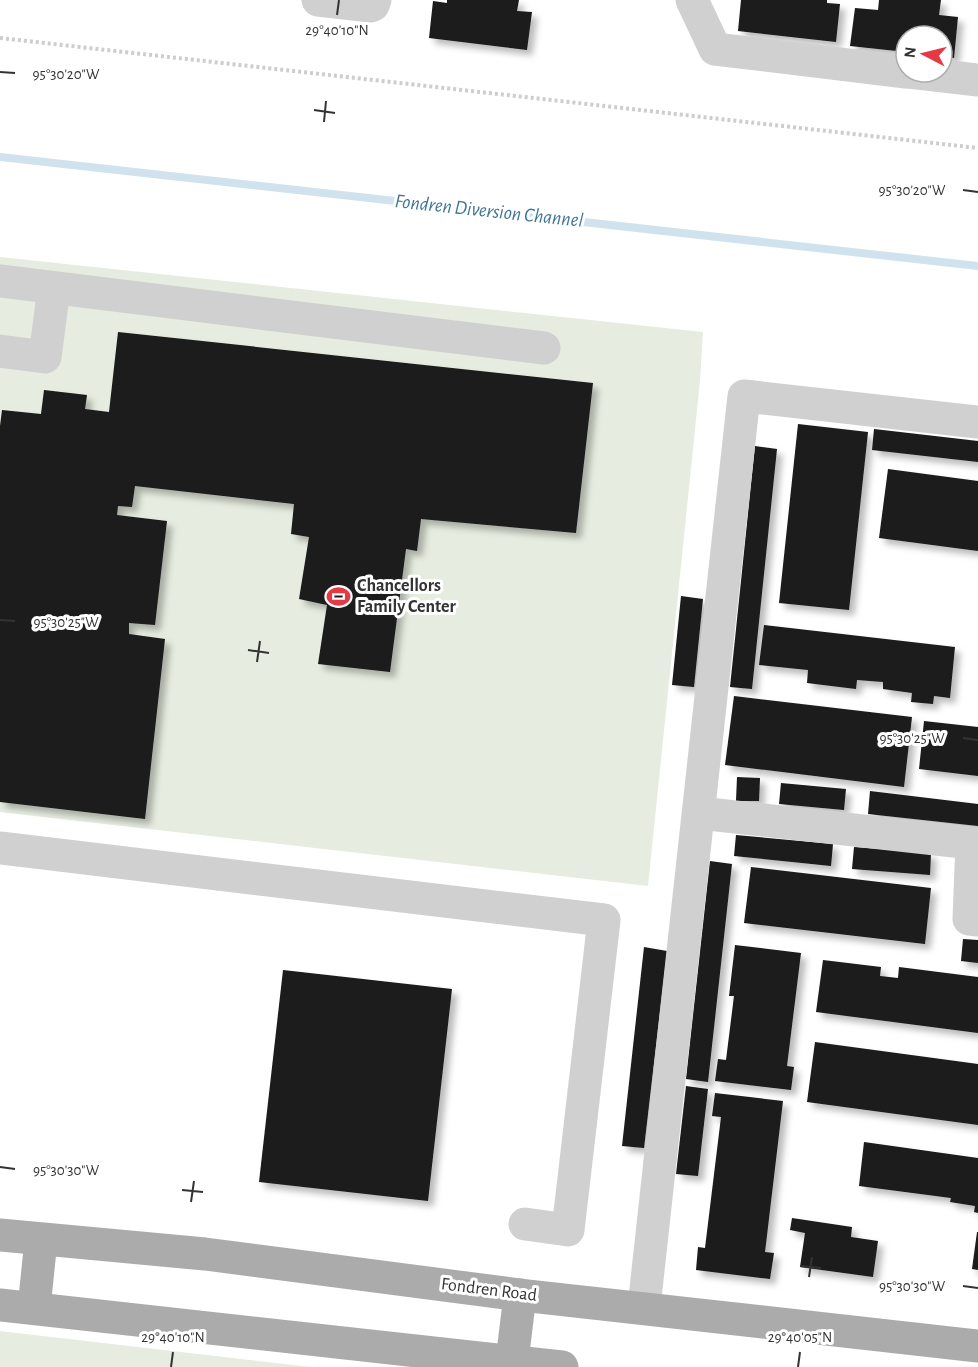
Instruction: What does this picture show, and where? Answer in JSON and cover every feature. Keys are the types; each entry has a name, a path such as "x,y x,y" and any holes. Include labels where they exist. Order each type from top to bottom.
{"main road":[{"name":"Fondren Road","path":"0,1235 205,1254 520,1295 644,1307 915,1353 978,1346"},
{"path":"34,1308 41,1240"},
{"path":"512,1361 520,1295"},
{"path":"0,1305 562,1367"}],"lane":[{"path":"318,0 371,6 375,0"},
{"path":"692,0 715,49 894,70"},
{"path":"954,77 978,80"},
{"path":"0,280 544,348"},
{"path":"0,351 45,357 54,288"},
{"path":"644,1307 744,396 978,422"},
{"path":"699,813 972,843 969,919 978,920"},
{"path":"0,848 604,920 568,1230 525,1224"}],"path":[{"path":"0,38 978,148"}],"shaded area":[{"name":"Chancellors Family Center","path":"0,257 703,332 700,381 648,886 0,812"},
{"path":"0,1331 311,1367 0,1367"}],"building":[{"path":"447,0 519,0 517,11 532,12 527,50 429,38 433,1 447,3"},
{"path":"741,0 827,0 827,3 840,4 836,42 738,31"},
{"path":"879,0 941,0 939,15 958,17 954,58 954,24 894,24 894,51 850,46 855,8 878,10"},
{"path":"118,332 593,383 576,533 421,519 417,551 406,549 390,672 318,664 327,605 299,599 309,537 291,534 294,504 135,486 132,507 118,506 117,515 167,521 155,625 129,623 129,634 165,639 145,819 0,802 0,426 2,410 41,414 44,390 87,395 85,409 109,412"},
{"path":"798,424 868,432 849,610 779,603"},
{"path":"874,429 978,441 978,462 872,450"},
{"path":"755,446 777,449 752,689 730,687"},
{"path":"888,469 978,481 978,551 879,538"},
{"path":"681,596 703,599 694,687 672,685"},
{"path":"764,625 955,647 950,698 934,696 933,704 911,702 912,693 883,689 883,682 857,680 856,689 807,683 808,670 759,665"},
{"path":"734,696 912,717 904,787 725,765"},
{"path":"924,721 978,727 978,776 919,769"},
{"path":"737,777 760,778 759,801 736,801"},
{"path":"781,783 846,789 844,810 779,804"},
{"path":"870,791 978,804 978,826 868,814"},
{"path":"736,835 833,844 831,866 734,856"},
{"path":"854,847 931,853 930,875 852,869"},
{"path":"710,861 732,864 708,1082 686,1079"},
{"path":"751,867 931,888 925,944 744,923"},
{"path":"963,939 978,940 978,963 961,961"},
{"path":"735,945 801,953 787,1066 794,1067 791,1090 715,1081 718,1059 726,1060 734,996 729,996"},
{"path":"644,947 667,951 644,1148 622,1146"},
{"path":"823,960 881,967 880,976 898,978 899,967 978,977 978,1033 816,1012"},
{"path":"283,970 452,989 428,1201 259,1182"},
{"path":"815,1042 978,1064 978,1125 807,1102"},
{"path":"686,1086 708,1089 698,1176 676,1174"},
{"path":"715,1093 783,1101 765,1252 774,1253 770,1279 696,1270 698,1247 705,1248 721,1117 712,1116"},
{"path":"864,1142 978,1158 978,1213 974,1212 975,1206 950,1202 951,1198 859,1186"},
{"path":"792,1218 852,1227 851,1237 878,1241 873,1277 800,1267 805,1233 790,1230"},
{"path":"978,1232 978,1270 972,1269"}],"waterway":[{"name":"Fondren Diversion Channel","path":"0,157 978,266"}],"place":[{"name":"Chancellors Family Center","path":"339,596"}]}
